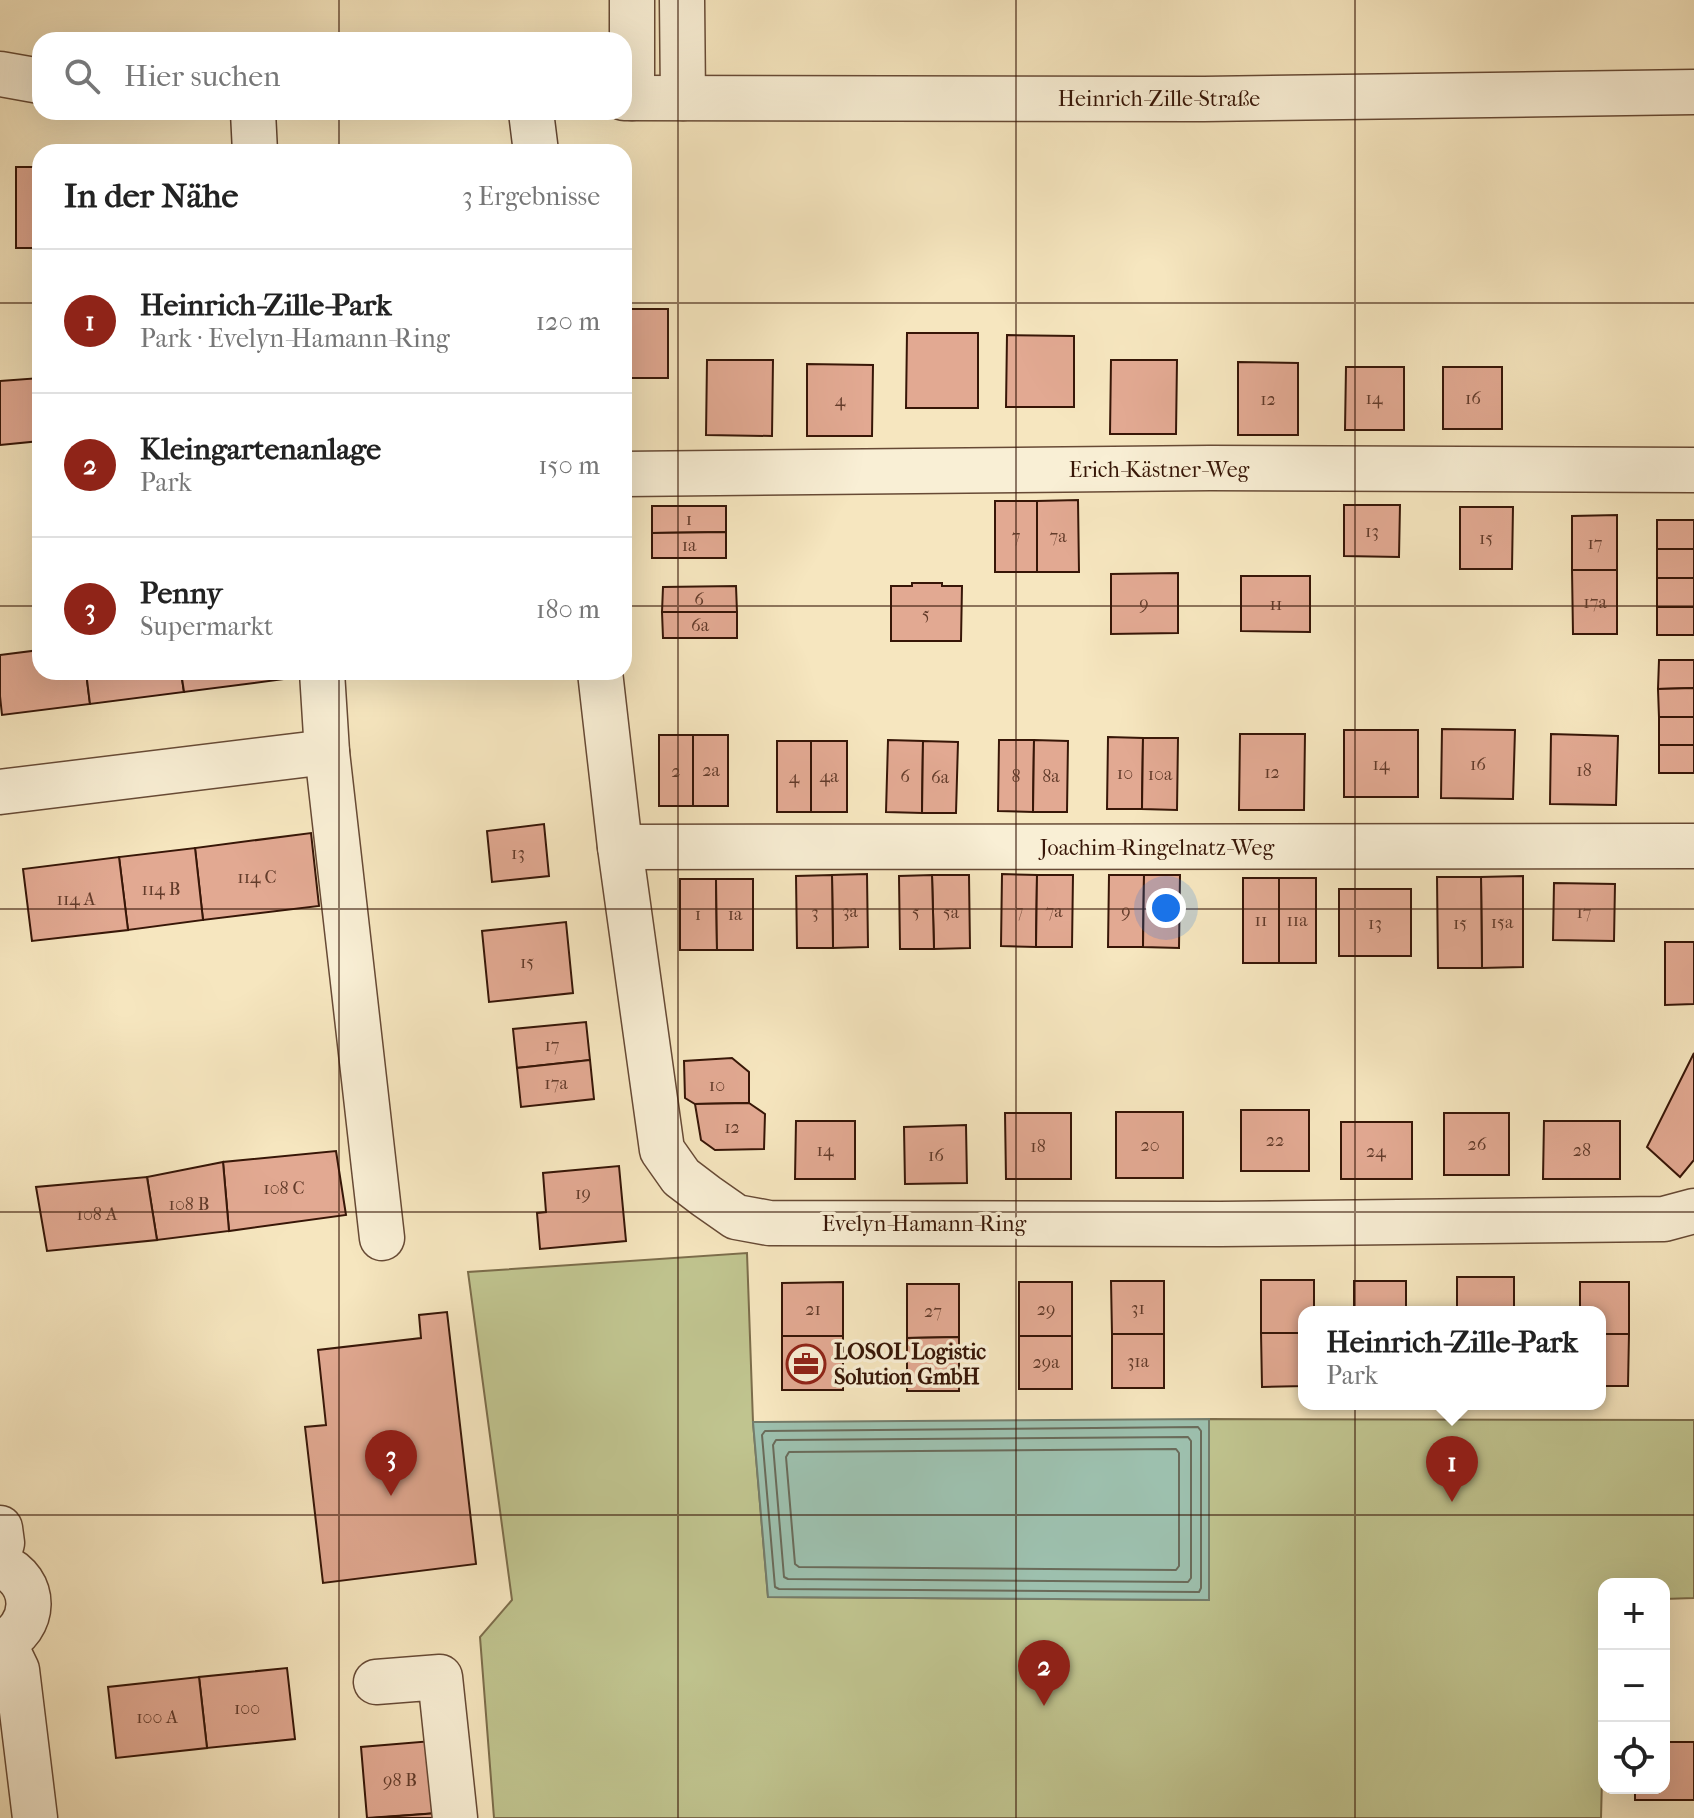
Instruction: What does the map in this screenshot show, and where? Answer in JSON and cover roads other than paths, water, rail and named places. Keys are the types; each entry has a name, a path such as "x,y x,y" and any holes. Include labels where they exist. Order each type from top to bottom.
{"street":[{"path":"631,32 632,0"},
{"path":"682,0 683,98"},
{"path":"0,74 32,80"},
{"name":"Heinrich-Zille-Straße","path":"632,98 1204,99 1694,92"},
{"path":"253,120 255,144"},
{"path":"532,120 535,144"},
{"name":"Erich-Kästner-Weg","path":"632,474 1210,468 1694,470"},
{"path":"322,680 327,752 382,1238"},
{"name":"Evelyn-Hamann-Ring","path":"601,680 620,847 662,1150 681,1177 736,1217 769,1223 1220,1224 1664,1219 1694,1211"},
{"path":"0,792 327,752"},
{"name":"Joachim-Ringelnatz-Weg","path":"620,847 1694,846"},
{"path":"0,1528 0,1550"},
{"path":"0,1565 20,1579 28,1595 26,1620 17,1634 2,1644 17,1670 35,1818"},
{"path":"376,1682 440,1677 455,1818"}],"water":[{"path":"1209,1419 1209,1600 768,1597 753,1422"}],"place":[{"name":"LOSOL Logistic Solution GmbH","path":"806,1364"},
{"name":"Penny","path":"391,1496"},
{"name":"Heinrich-Zille-Park","path":"1452,1502"},
{"name":"Kleingartenanlage","path":"1044,1706"}]}
